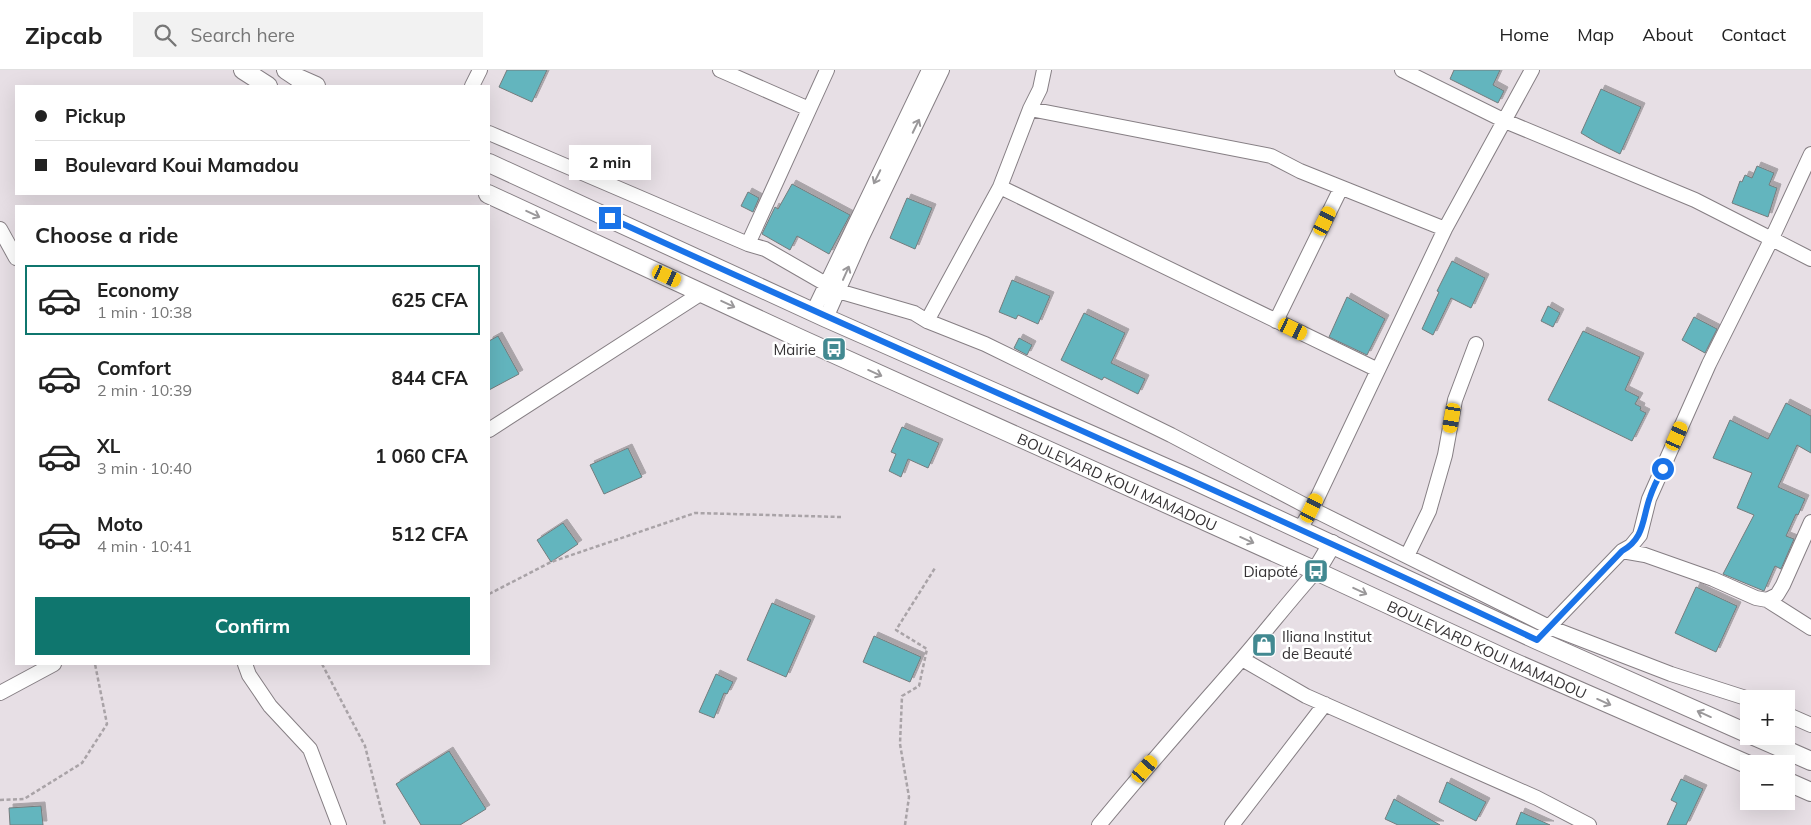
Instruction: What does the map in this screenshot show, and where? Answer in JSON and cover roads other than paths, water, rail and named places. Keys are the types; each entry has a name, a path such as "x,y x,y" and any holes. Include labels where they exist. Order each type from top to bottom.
{"main road":[{"path":"243,70 266,85"},
{"path":"286,70 314,85"},
{"name":"BOULEVARD KOUI MAMADOU","path":"490,163 820,315 1300,529 1537,640 1740,730"},
{"name":"BOULEVARD KOUI MAMADOU","path":"490,195 1027,442 1316,571 1504,658 1740,761"},
{"path":"1316,571 1332,544"},
{"path":"1774,745 1811,762"},
{"path":"1795,785 1811,792"}],"street":[{"path":"472,85 480,70"},
{"path":"720,70 809,109"},
{"path":"748,244 827,70"},
{"path":"820,315 929,70"},
{"path":"832,288 862,237 942,70"},
{"path":"927,321 1000,187 1030,109 1040,89 1044,70"},
{"path":"1402,70 1505,121 1695,200 1811,259"},
{"path":"1300,529 1312,508 1445,230 1532,70"},
{"path":"1030,109 1271,156 1300,171 1445,230"},
{"path":"490,133 748,244 765,249 832,288 914,314 1003,353 1172,436 1549,627 1671,674 1740,696"},
{"path":"1537,640 1622,551 1631,546 1640,535 1649,498 1709,364 1772,238 1811,154"},
{"path":"1000,187 1378,370"},
{"path":"1276,321 1342,188"},
{"path":"0,230 15,256"},
{"path":"490,429 703,292"},
{"path":"1407,556 1429,511 1445,455 1455,400 1476,344"},
{"path":"1767,600 1777,595 1784,586 1811,522"},
{"path":"1622,551 1645,555 1713,579 1756,598 1767,600 1811,628"},
{"path":"1099,825 1316,571"},
{"path":"1242,659 1306,696 1536,798 1589,825"},
{"path":"0,693 52,665"},
{"path":"245,665 249,675 270,706 310,749 339,825"},
{"path":"1235,824 1325,704"},
{"path":"1795,718 1811,725"}],"place":[{"name":"Mairie","path":"834,349"},
{"name":"Diapoté","path":"1316,571"},
{"name":"Iliana Institut de Beauté","path":"1264,645"}]}
